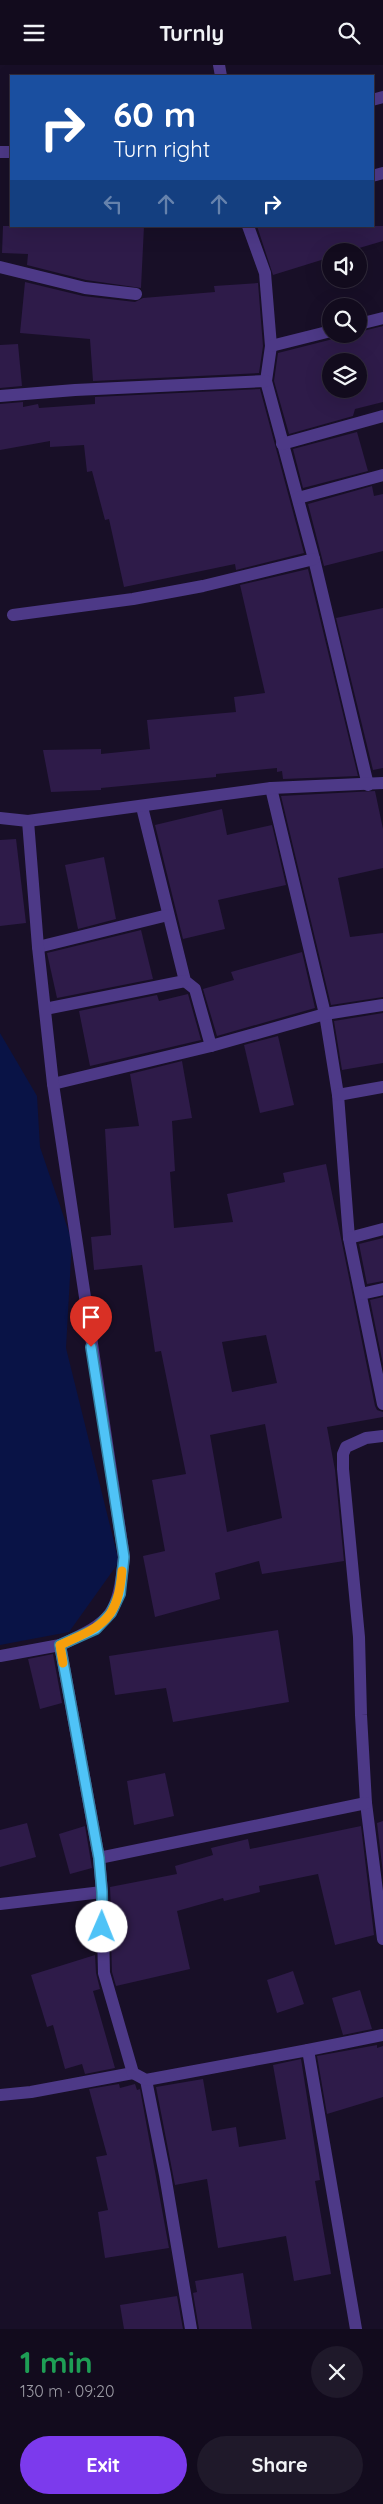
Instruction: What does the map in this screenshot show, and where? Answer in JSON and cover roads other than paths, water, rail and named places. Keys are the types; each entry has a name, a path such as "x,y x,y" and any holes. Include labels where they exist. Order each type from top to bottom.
{"street":[{"path":"248,227 265,273 271,346 266,381 314,559 368,785"},
{"path":"0,267 85,288 136,294"},
{"path":"367,322 383,317"},
{"path":"271,346 322,333"},
{"path":"0,397 75,390 266,381"},
{"path":"282,444 383,416"},
{"path":"298,498 383,475"},
{"path":"13,615 133,599 314,559"},
{"path":"0,818 28,821 271,788 383,783"},
{"path":"271,788 325,1014 338,1095 349,1239 383,1404"},
{"path":"142,807 185,981 195,989 211,1046"},
{"path":"0,1656 60,1645 96,1629 111,1613 120,1594 124,1557 53,1084 38,947 28,821"},
{"path":"38,947 168,915"},
{"path":"45,1009 185,981"},
{"path":"53,1084 211,1046 325,1014 383,1005"},
{"path":"338,1095 383,1087"},
{"path":"349,1239 383,1229"},
{"path":"361,1293 383,1289"},
{"path":"383,1436 355,1442 346,1447 343,1454 346,1508 360,1637 361,1715 366,1803 383,1939"},
{"path":"60,1645 99,1858 102,1892 104,1973 133,2073"},
{"path":"99,1858 366,1803"},
{"path":"0,1904 102,1892"},
{"path":"0,2095 31,2092 133,2073 146,2080 383,2035"},
{"path":"308,2050 356,2329"},
{"path":"146,2080 165,2175 190,2329"}]}
